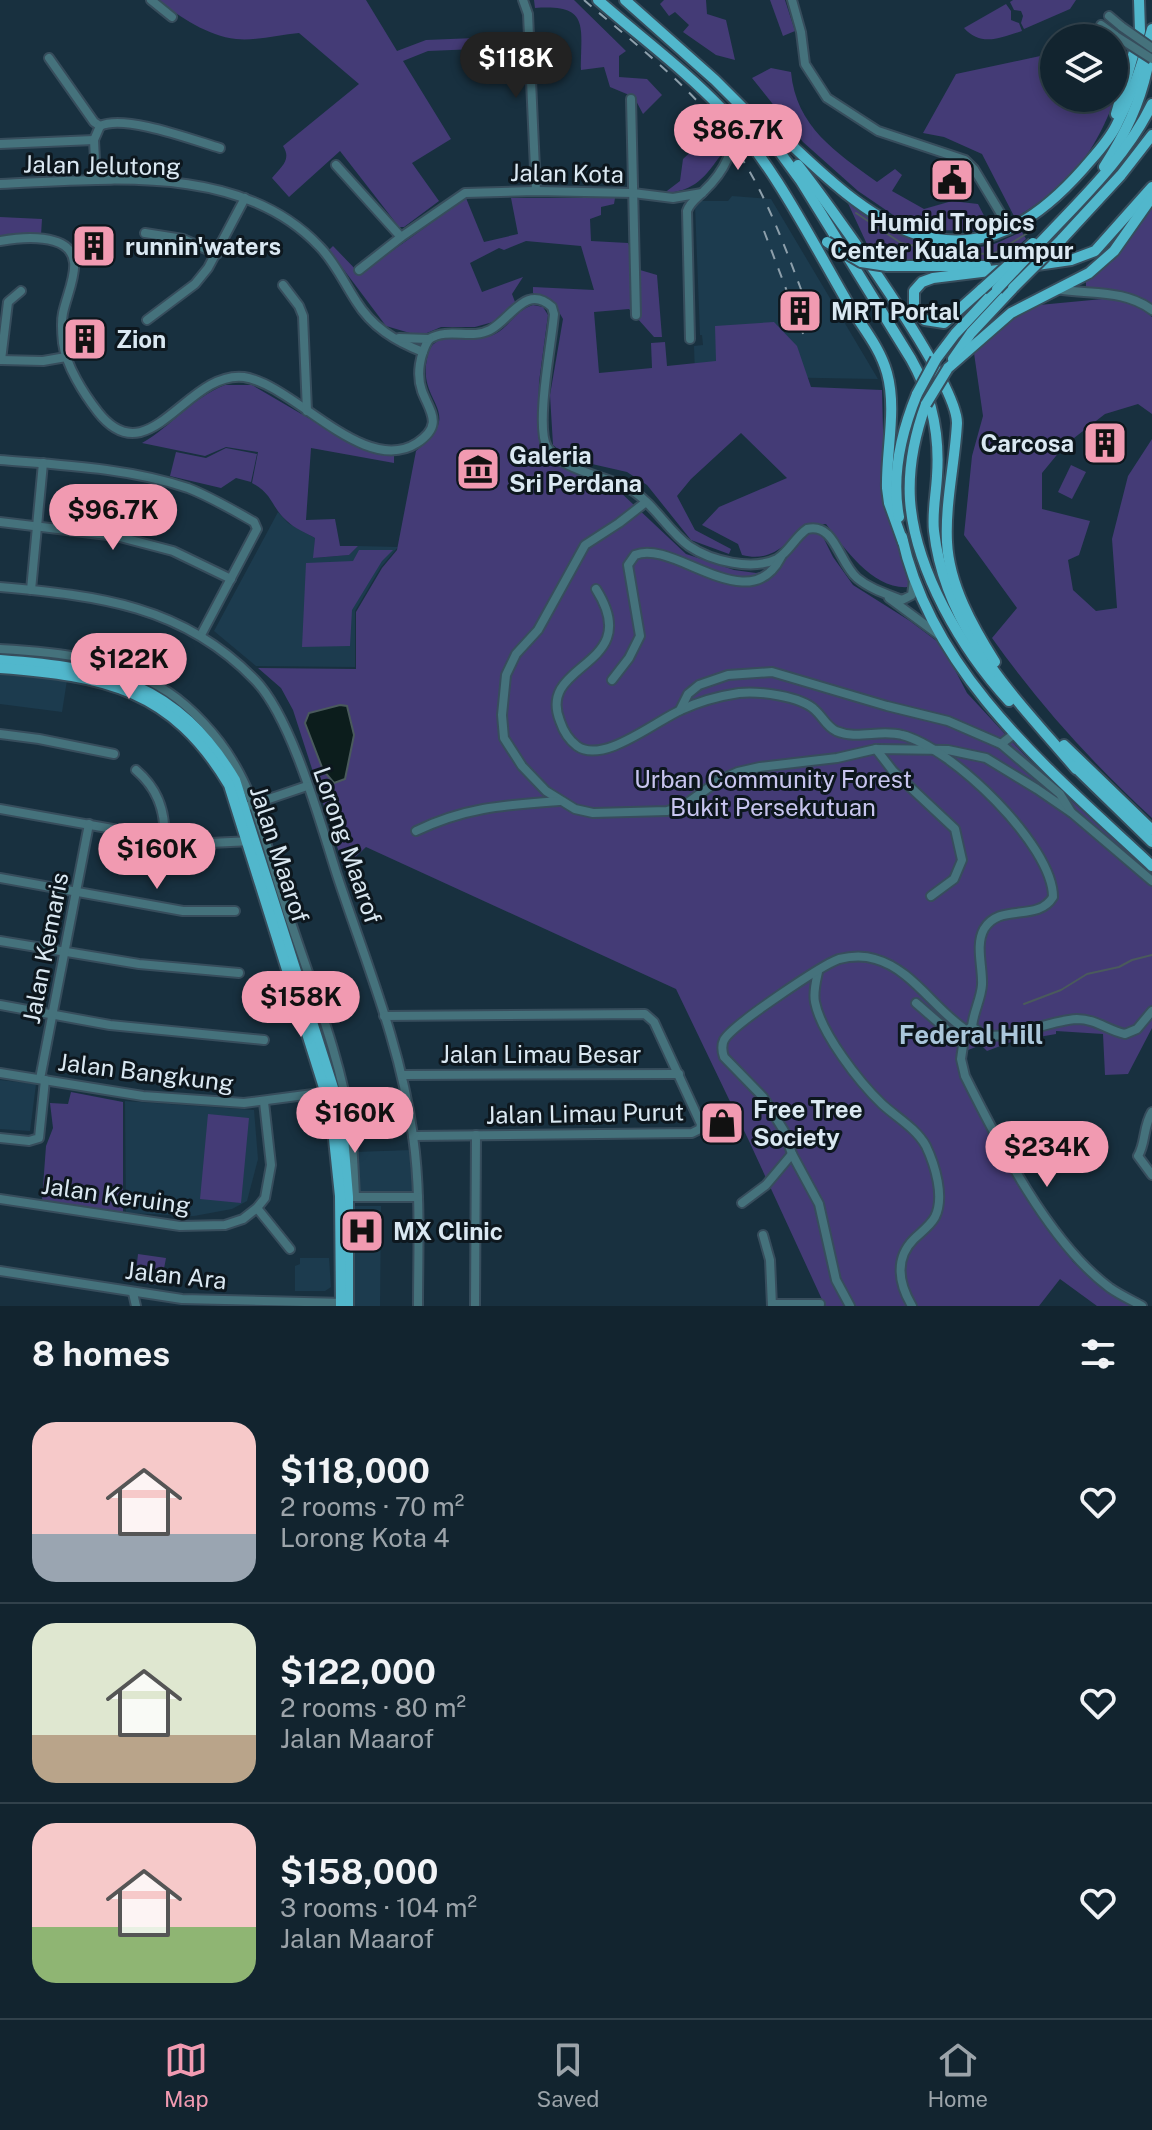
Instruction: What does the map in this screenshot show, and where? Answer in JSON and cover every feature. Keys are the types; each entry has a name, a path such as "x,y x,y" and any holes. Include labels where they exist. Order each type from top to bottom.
{"main road":[{"path":"598,0 721,109 746,137 875,342 890,389 889,503 912,568 943,638 977,689 1014,734 1152,866"},
{"path":"625,0 778,140 839,220 927,354 956,407 947,542 952,572 965,607 983,642 1032,714 1152,830"},
{"path":"1100,149 1116,113 1140,31 1139,0"},
{"path":"715,80 739,97 846,192 883,218 912,232 947,239 989,237 1010,229 1047,206 1100,149 1116,127 1134,87 1152,29"},
{"path":"1092,185 1120,143 1137,106 1152,38"},
{"path":"903,542 897,472 903,435 917,394 936,359 955,334 1132,140 1152,104"},
{"path":"760,125 801,181 921,377 936,428 938,448 934,534 943,579 959,617 996,675 1076,769"},
{"path":"1152,135 1121,175 971,333 926,404 915,441 910,499 916,535 941,601 992,682 1152,842"},
{"path":"1122,222 1152,179"},
{"path":"1036,244 982,289 944,323 925,320 914,308 914,291 927,279 1052,264 1095,251 1152,187"},
{"path":"948,368 997,323 1029,302 1089,273 1114,251 1152,197"},
{"path":"801,221 827,242 861,262 887,266 1052,264"},
{"name":"Jalan Maarof","path":"0,660 101,672 146,690 177,711 211,744 235,780 245,807 250,841 331,1091 346,1157 345,1305"},
{"name":"Jalan Maarof","path":"0,668 86,678 112,684 143,697 179,721 205,748 245,807"}],"street":[{"path":"151,0 172,17"},
{"path":"792,0 801,32 805,64 827,98 844,111 894,138 965,160 974,169 1010,229"},
{"path":"524,3 536,191"},
{"path":"1128,31 1152,48"},
{"path":"1128,44 1152,59"},
{"path":"49,58 94,122 153,128 220,148"},
{"path":"631,99 636,315"},
{"path":"690,339 687,211 720,171 734,144 732,127 721,109"},
{"path":"96,180 94,140 106,121"},
{"path":"0,144 94,140"},
{"path":"336,165 401,237"},
{"name":"Jalan Jelutong","path":"0,184 96,180 181,184 245,198 298,225 320,247 374,324 397,341 426,346 445,333 484,332 525,301 546,302 554,314 544,398 546,445 554,455 631,490 646,502"},
{"name":"Jalan Kota","path":"359,270 454,198 465,193 633,193 673,198 702,193"},
{"path":"147,320 195,284 217,254 245,198"},
{"path":"145,233 183,239 217,254"},
{"path":"0,241 49,239 73,252 74,275 62,318 66,357 98,412 111,425 124,430 149,431 212,382 235,377 259,381 352,438 378,449 400,449 417,443 434,420 421,388 419,371 426,346"},
{"path":"1069,283 1077,293"},
{"path":"283,285 303,316 307,411"},
{"path":"1057,289 1124,296 1152,310"},
{"path":"21,291 8,302 1,360 43,361 66,357"},
{"name":"Jalan Jelutong","path":"384,332 426,346"},
{"path":"0,460 134,475 187,488 254,522 257,529 201,635"},
{"path":"31,590 43,463"},
{"path":"782,555 758,564 743,564 707,554 689,545 646,502 585,545 538,630 516,654 506,675 502,707 504,738 534,780 575,809 593,813 667,811 683,806 705,788 738,772 775,764 837,758 876,749 948,750 986,758 1072,813 1152,881"},
{"path":"0,522 116,536 173,551 229,578"},
{"path":"612,680 629,658 640,636 628,565 635,555 652,552 734,580 750,580 770,571 802,532 819,528 828,534 850,572 879,591 907,599 914,587 912,568"},
{"name":"Lorong Maarof","path":"0,587 86,595 167,618 201,635 262,687 285,730 307,786 402,1075 413,1136 418,1197 418,1306"},
{"path":"596,589 606,605 611,624 608,639 564,683 554,708 564,731 577,746 591,751 625,741 680,710 718,697 745,693 775,695 806,704 837,732 857,735 894,733 918,740 955,762 1006,811 1045,866 1053,897 1041,909 1002,915 985,928 980,945 981,988 961,1059 965,1076 1043,1212 1092,1272 1111,1289 1142,1306"},
{"path":"879,591 943,638"},
{"name":"Jalan Maarof","path":"0,649 64,653 107,662 143,677 169,693 215,737 234,762 245,807 340,1076 351,1129 348,1197"},
{"path":"680,710 688,694 699,685 728,675 772,672 948,721 1001,744 1060,794 1072,813"},
{"path":"0,734 114,754"},
{"path":"1001,744 1014,734"},
{"path":"876,749 893,771 955,829 962,860 954,879 931,896"},
{"path":"136,770 148,782 161,804 164,838"},
{"path":"245,807 307,786"},
{"path":"416,831 447,816 473,810 560,801"},
{"path":"0,809 164,838 210,843 250,841"},
{"name":"Jalan Kemaris","path":"0,1138 29,1141 39,1138 42,1080 51,1013 89,824"},
{"path":"0,878 183,911 235,911"},
{"path":"0,941 139,964 239,973"},
{"path":"850,1306 836,1280 819,1204 792,1154 784,1131 772,1109 731,1067 724,1057 722,1046 728,1034 746,1018 828,964 844,958 866,956 892,965 969,1035"},
{"path":"818,972 815,1002 830,1036 871,1093 922,1140 935,1170 938,1210 931,1224 912,1241 900,1266 903,1291 912,1306"},
{"path":"916,1003 969,1035 997,1037 1074,1019 1091,1020 1125,1034 1137,1029 1152,1011"},
{"path":"0,1005 110,1025 264,1040"},
{"name":"Jalan Limau Purut","path":"384,1016 645,1014 654,1022 701,1119 700,1129 692,1133 413,1136"},
{"name":"Jalan Bangkung","path":"0,1073 143,1096 244,1103 331,1091"},
{"name":"Jalan Limau Besar","path":"402,1075 679,1074"},
{"path":"264,1102 271,1165 265,1198 257,1208 290,1249"},
{"path":"1152,1112 1144,1129 1138,1156 1152,1175"},
{"path":"475,1306 476,1135"},
{"path":"742,1203 766,1185 792,1154"},
{"path":"348,1197 418,1197"},
{"name":"Jalan Keruing","path":"0,1199 202,1228 243,1219 257,1208"},
{"path":"763,1235 770,1260 772,1305 820,1304"},
{"name":"Jalan Ara","path":"0,1271 138,1294 205,1301 345,1305"},
{"path":"138,1294 139,1306"}],"shaded area":[{"path":"732,196 771,199 878,379 695,376 694,346 703,345 700,335 695,205 699,201 728,201"},
{"path":"278,512 288,523 315,538 314,558 349,555 358,546 398,547 381,567 355,611 355,667 256,666 214,631"},
{"path":"0,673 67,680 62,712 0,704"},
{"path":"347,706 354,735 345,779 334,783 323,770 305,723 309,713"},
{"path":"0,1080 36,1084 30,1131 0,1129"},
{"path":"125,1101 254,1110 258,1159 247,1201 232,1209 194,1216 126,1213"},
{"path":"412,1150 416,1194 357,1194 355,1152"},
{"path":"352,1206 381,1206 380,1306 350,1306"},
{"path":"300,1258 329,1258 331,1287 325,1291 295,1291 295,1266 300,1264"}],"green space":[{"path":"158,0 366,0 397,51 426,40 475,38 476,49 428,51 403,61 451,139 412,163 439,201 404,227 399,227 340,151 289,197 272,178 286,159 283,146 359,84 299,33 251,39 226,37 195,25"},
{"path":"534,0 574,0 626,51 619,56 619,77 647,79 662,95 643,114 634,97 610,87 604,67 581,70 579,21 574,14 565,10 535,8"},
{"path":"664,0 706,0 707,14 726,20 735,60 716,55 683,32 689,25 675,12 669,16 660,4"},
{"path":"770,0 785,0 795,31 783,36"},
{"path":"1076,0 1070,9 1024,29 1021,23 1023,16 1021,11 1014,10 1010,2"},
{"path":"1006,4 1011,11 1011,20 1019,23 1022,31 984,39 964,28"},
{"path":"479,33 495,33 496,64 480,64"},
{"path":"1040,56 1040,112 1110,112 1091,149 1061,185 1015,218 982,154 944,137 923,133 956,74"},
{"path":"771,68 791,72 794,91 810,123 833,149 862,171 877,182 895,169 902,175 892,191 924,209 952,201 978,204 992,231 925,230 902,221 858,191 803,142 752,78"},
{"path":"709,135 723,152 710,169 692,186 663,194 680,181 683,159"},
{"path":"466,198 484,242 518,234 511,198 615,198 614,204 601,207 601,215 590,219 591,241 628,243 640,270 657,275 662,337 654,337 629,309 594,312 599,373 652,368 651,343 665,342 667,366 716,361 715,326 774,322 797,346 811,387 882,390 885,508 908,570 909,587 896,586 872,575 826,524 806,525 778,550 753,557 742,555 738,544 702,525 719,507 787,478 741,433 677,496 695,530 731,549 729,554 691,540 647,485 627,472 570,459 553,445 550,395 563,319 552,300 533,293 533,287 594,290 581,246 526,241 504,250 499,248 470,263 482,292 523,277 512,294 515,302 493,322 475,327 441,327 420,336 386,326 329,250 333,246 360,274"},
{"path":"846,199 895,230 947,248 986,246 1022,232 1026,239 999,261 917,261 872,255"},
{"path":"1152,205 1152,305 1132,294 1086,287 1086,279 1115,259"},
{"path":"0,217 42,219 41,235 0,237"},
{"path":"1113,298 1143,309 1152,317 1152,414 1138,404 1105,414 1065,445 1042,473 1042,509 1090,521 1079,555 1068,560 1073,590 1096,611 1117,608 1112,539 1128,476 1152,439 1152,818 1067,732 992,638 1017,608 964,535 972,456 983,416 974,353 1011,317 1039,305"},
{"name":"Urban Community Forest Bukit Persekutuan","path":"527,307 543,307 548,315 539,382 538,432 540,447 550,460 618,490 686,554 734,570 756,573 779,567 808,534 816,533 823,537 853,585 942,645 967,693 1045,777 1152,873 1152,1028 1128,1074 1105,1075 1103,1034 1056,1031 1056,1034 1011,1042 987,1051 981,1045 958,1054 968,1092 1036,1210 1073,1262 1108,1292 1133,1306 1097,1306 1060,1279 1039,1306 825,1306 676,989 366,847 344,868 293,710 281,688 258,668 356,669 356,612 382,568 397,550 416,451 438,426 437,407 426,374 430,350 441,339 480,338 495,334","holes":["340,705 314,745 305,723 323,711"]},
{"path":"225,385 252,385 351,443 394,454 394,463 311,448 306,520 335,519 340,546 358,546 349,555 313,558 315,538 290,524 264,492 252,483 258,452 226,447 205,456 142,443 202,397"},
{"path":"226,448 257,454 251,482 236,478 221,488 170,476 176,452 206,458"},
{"path":"1071,465 1086,472 1072,499 1058,492"},
{"path":"359,550 393,550 382,561 352,610 350,646 302,647 306,563 353,561"},
{"path":"71,1092 123,1102 123,1212 42,1200 46,1146 53,1128 50,1103 68,1104"},
{"path":"208,1114 249,1118 241,1203 200,1199"},
{"path":"138,1254 166,1258 161,1285 135,1282"}],"waterway":[{"path":"856,213 901,243 948,253 993,254 1036,228"},
{"path":"1024,1004 1061,990 1087,974 1152,955"}],"railway":[{"path":"584,0 686,89 722,129 750,172 772,216 817,331"},
{"path":"764,231 804,336"}],"place":[{"name":"Humid Tropics Center Kuala Lumpur","path":"952,180"},
{"name":"runnin'waters","path":"94,246"},
{"name":"MRT Portal","path":"800,311"},
{"name":"Zion","path":"85,339"},
{"name":"Carcosa","path":"1105,443"},
{"name":"Galeria Sri Perdana","path":"478,469"},
{"name":"Free Tree Society","path":"722,1123"},
{"name":"MX Clinic","path":"362,1231"}],"district":[{"name":"Federal Hill","path":"971,1034"}]}
